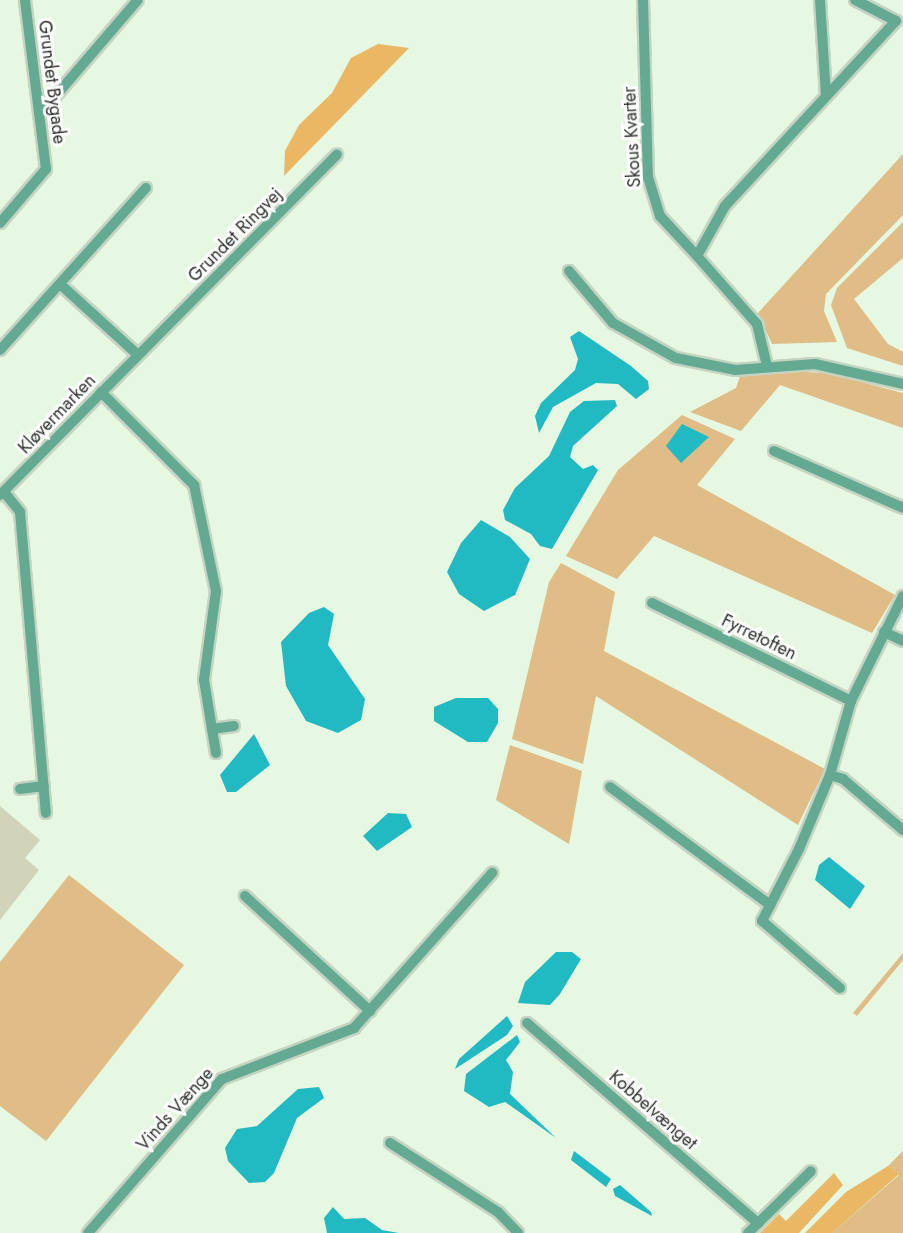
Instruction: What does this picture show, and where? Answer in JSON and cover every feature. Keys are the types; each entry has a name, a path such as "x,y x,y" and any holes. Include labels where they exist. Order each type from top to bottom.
{"street":[{"name":"Grundet Bygade","path":"0,223 46,169 25,0"},
{"path":"39,107 53,99 138,0"},
{"name":"Skous Kvarter","path":"643,0 648,177 660,216 757,324 767,366"},
{"path":"820,0 826,96"},
{"path":"697,255 725,206 896,21 855,0"},
{"name":"Grundet Ringvej","path":"155,337 337,155"},
{"path":"0,350 146,188"},
{"path":"569,271 599,309 650,348 719,367 815,364 903,384"},
{"path":"60,284 137,354"},
{"name":"Kløvermarken","path":"2,494 155,337"},
{"path":"101,392 194,485 216,591 204,680 216,753"},
{"path":"774,451 903,508"},
{"path":"2,494 20,512 46,813"},
{"path":"840,988 762,921 830,775 851,700 903,596"},
{"name":"Fyrretoften","path":"652,603 851,700"},
{"path":"884,632 903,641"},
{"path":"212,729 234,726"},
{"path":"830,775 843,779 903,830"},
{"path":"20,789 44,786"},
{"path":"610,787 770,905"},
{"name":"Vinds Vænge","path":"92,1232 222,1079 342,1034 370,1011 492,873"},
{"path":"245,896 370,1011"},
{"name":"Kobbelvænget","path":"527,1023 758,1222"},
{"path":"390,1143 498,1212 518,1233"},
{"path":"748,1233 811,1171"}],"shaded area":[{"path":"378,44 409,48 284,176 285,151 299,125 332,93 351,58"},
{"path":"903,154 903,215 826,294 824,311 837,342 772,344 758,313"},
{"path":"903,222 903,258 854,299 888,344 903,352 903,366 847,348 831,305 837,288"},
{"path":"784,371 827,373 903,393 903,428 780,385 741,431 690,412 736,388 740,376"},
{"path":"682,415 735,439 697,485 895,595 872,633 654,536 617,579 566,556 618,470"},
{"path":"561,563 615,592 604,651 825,769 798,825 596,696 583,764 512,739 549,582"},
{"path":"510,745 582,771 569,844 496,800"},
{"path":"69,875 184,965 46,1141 0,1106 0,962"},
{"path":"903,953 903,960 857,1016 853,1013"},
{"path":"903,1151 903,1233 832,1233 899,1175 888,1166"},
{"path":"888,1166 899,1174 832,1233 805,1233 846,1192"},
{"path":"834,1173 843,1185 799,1233 760,1233 779,1214 786,1221"}],"water":[{"path":"579,331 631,366 648,381 649,389 636,399 618,384 596,383 553,407 539,433 535,416 541,403 575,370 578,359 570,337"},
{"path":"615,400 617,406 573,446 570,457 583,469 593,465 598,470 552,549 540,546 531,534 505,520 503,510 515,488 549,456 570,412 584,401"},
{"path":"682,424 709,437 681,463 666,446"},
{"path":"481,520 510,537 530,559 515,595 484,611 459,594 447,572 461,543"},
{"path":"324,607 334,614 328,645 365,699 361,720 338,733 306,721 286,686 281,642 309,613"},
{"path":"456,698 488,698 498,709 498,723 487,742 468,742 434,721 434,707"},
{"path":"254,734 270,765 236,792 227,792 220,775"},
{"path":"388,813 406,814 412,827 377,851 363,836"},
{"path":"829,857 865,886 850,909 815,880 819,865"},
{"path":"556,952 572,952 581,959 560,994 550,1005 518,1003 525,982"},
{"path":"507,1016 513,1026 507,1035 455,1069 459,1059"},
{"path":"517,1035 520,1042 506,1060 513,1072 510,1094 556,1138 505,1102 489,1107 464,1091 466,1074"},
{"path":"319,1087 324,1098 297,1118 274,1173 265,1182 249,1183 228,1161 225,1148 237,1129 257,1126 298,1089"},
{"path":"574,1151 611,1179 606,1187 571,1160"},
{"path":"620,1185 651,1212 652,1216 615,1196 613,1189"},
{"path":"333,1207 344,1219 365,1218 382,1230 399,1233 327,1233 324,1218"}],"building":[{"path":"0,806 40,840 25,858 39,870 0,920"}]}
